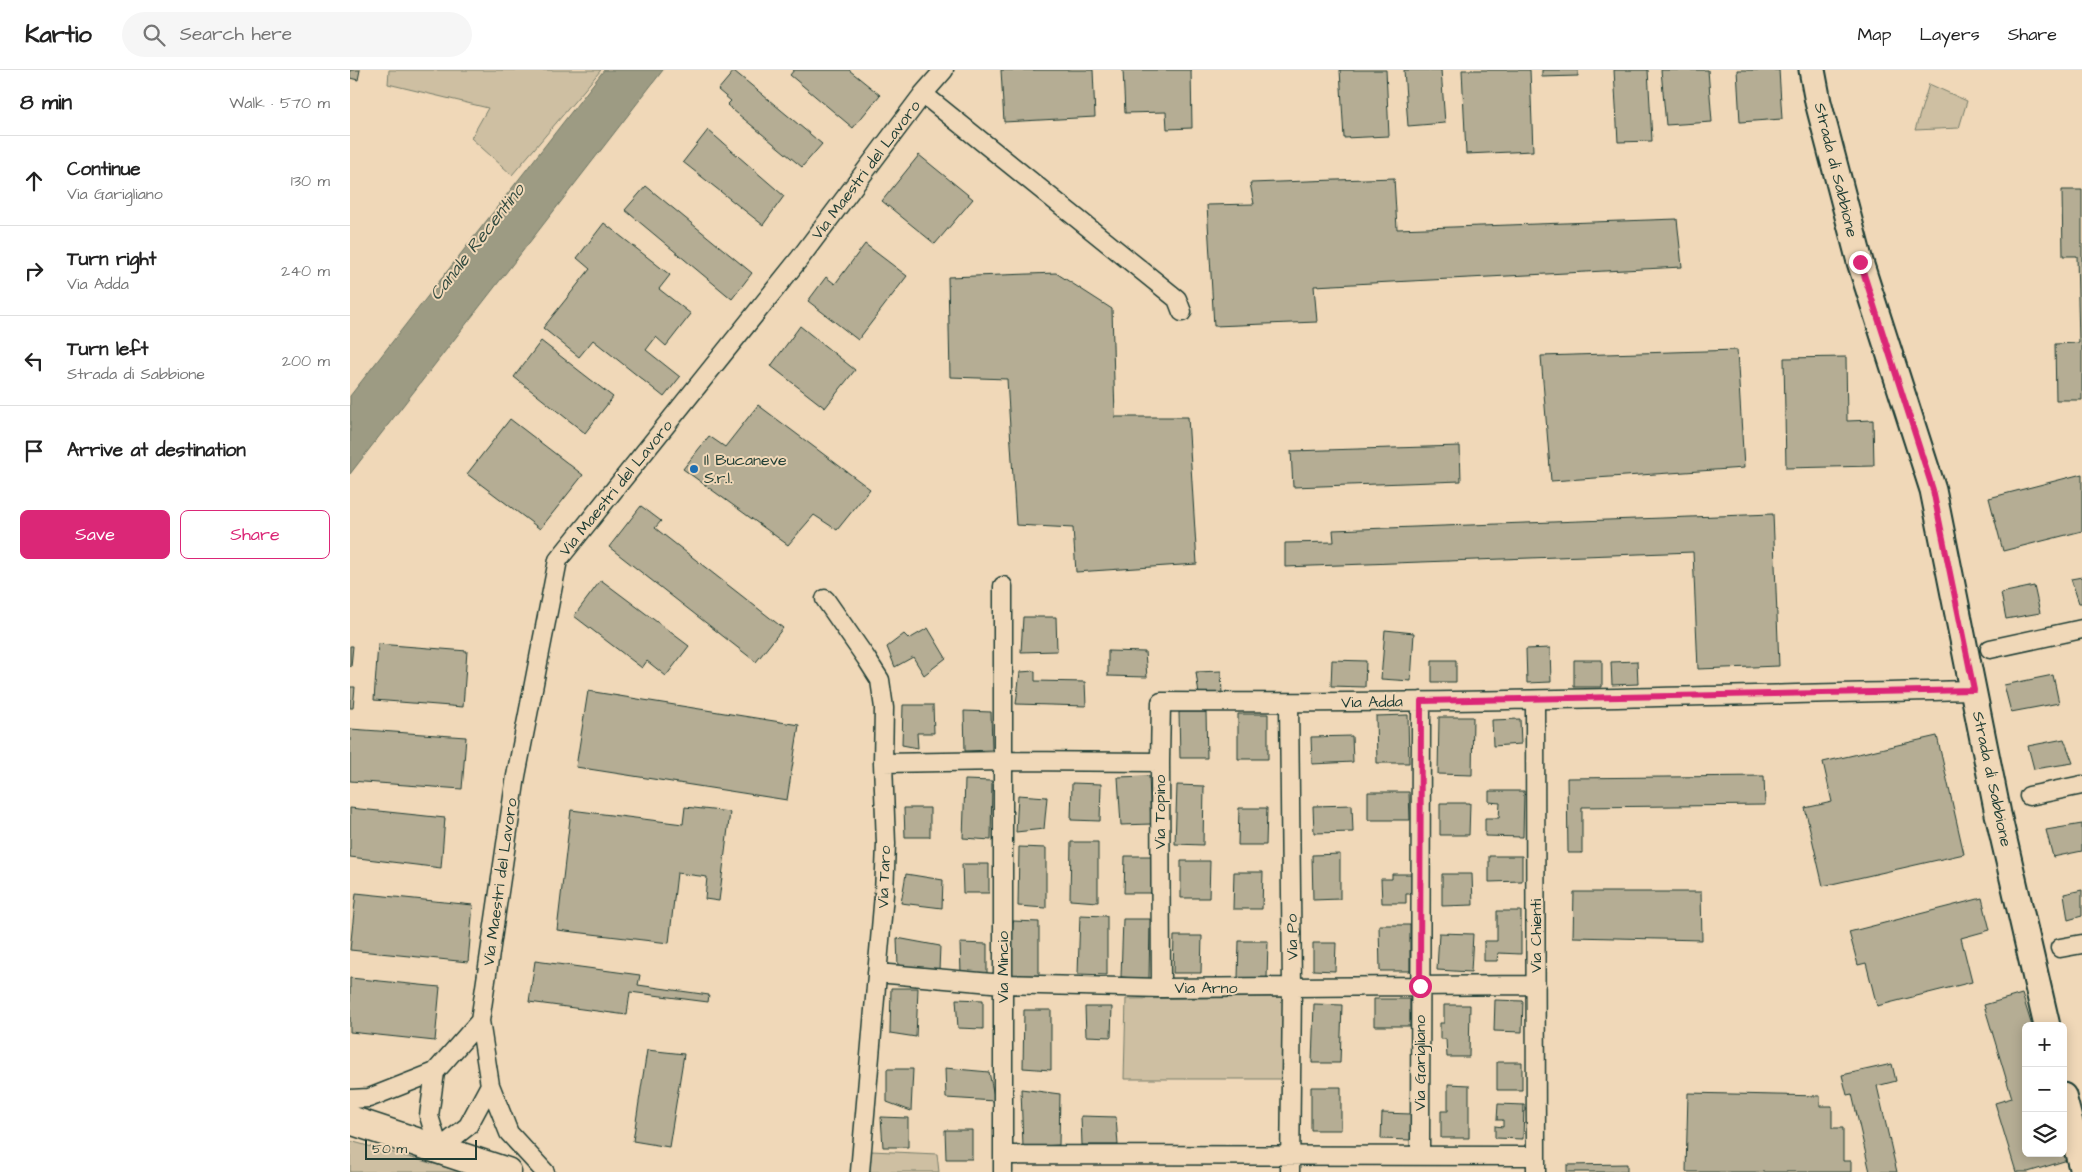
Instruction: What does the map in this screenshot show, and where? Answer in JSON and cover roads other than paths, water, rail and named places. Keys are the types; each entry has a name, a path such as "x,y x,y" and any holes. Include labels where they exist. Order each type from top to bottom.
{"main road":[{"name":"Strada di Sabbione","path":"1812,70 1818,102 1860,262 1933,490 1998,814 2046,1022"},
{"path":"2067,1111 2082,1168"},
{"path":"350,1120 507,1172"}],"street":[{"name":"Via Maestri del Lavoro","path":"545,1172 509,1133 490,1085 480,1021 516,776 558,560 800,258 923,94 944,70"},
{"name":"Via Maestri del Lavoro","path":"923,94 1177,298 1182,312"},
{"name":"Via Mincio","path":"1003,586 1003,1163"},
{"name":"Via Taro","path":"824,599 880,680 884,708 883,763 886,844 884,894 860,1172"},
{"path":"1990,649 2082,629"},
{"name":"Via Adda","path":"1160,762 1161,702 1289,703 1536,700 1974,690"},
{"name":"Via Chienti","path":"1536,700 1536,1164"},
{"name":"Via Garigliano","path":"1420,1156 1421,701"},
{"name":"Via Po","path":"1289,703 1292,987 1290,1163"},
{"path":"883,763 1004,761"},
{"name":"Via Topino","path":"1004,761 1160,762 1161,988"},
{"path":"2029,796 2082,785"},
{"path":"2060,948 2082,944"},
{"name":"Via Arno","path":"877,973 1003,984 1161,988 1536,985"},
{"path":"350,1099 369,1098 435,1072 480,1021"},
{"path":"435,1072 429,1116 439,1149 468,1126 490,1085"},
{"path":"1003,1163 1290,1163 1420,1156 1536,1164"}],"water":[{"name":"Canale Recentino","path":"604,70 663,70 350,474 350,396"}],"place":[{"name":"Il Bucaneve S.r.l.","path":"694,469"}]}
